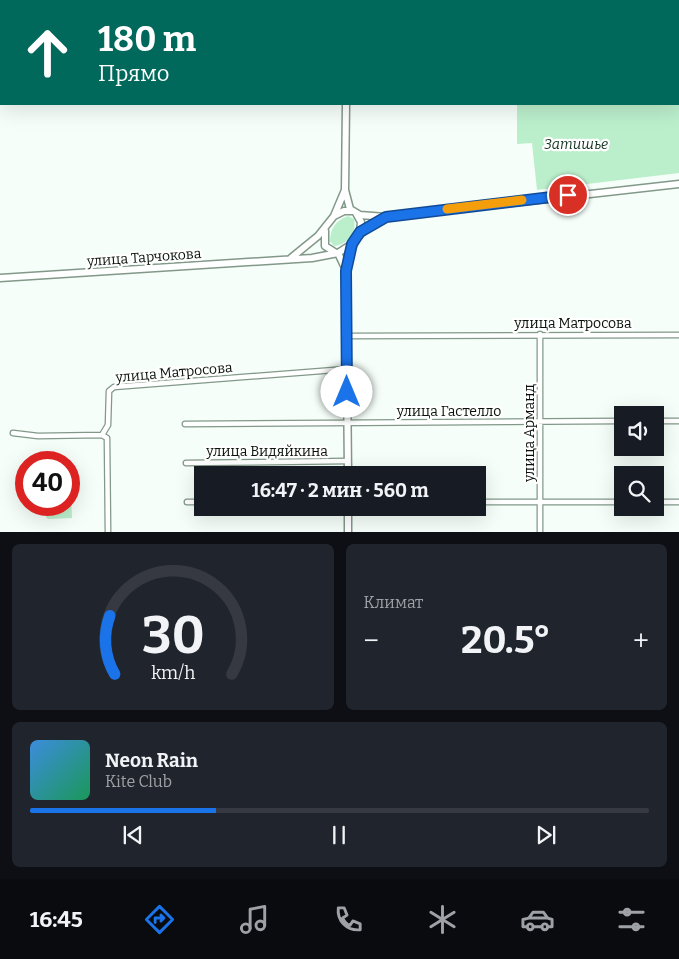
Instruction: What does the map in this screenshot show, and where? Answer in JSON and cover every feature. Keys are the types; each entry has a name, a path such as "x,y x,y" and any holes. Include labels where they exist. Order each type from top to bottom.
{"main road":[{"path":"346,105 345,190 349,205 360,222 360,232"},
{"path":"334,216 344,211 386,217 679,184"},
{"path":"289,259 325,230 334,216 345,190"},
{"path":"348,466 346,271 352,244 360,232 386,217"},
{"path":"325,230 325,246 337,253 346,271"},
{"path":"337,253 352,244"},
{"name":"улица Тарчокова","path":"0,278 289,259 337,253"},
{"path":"348,516 348,532"}],"street":[{"name":"улица Арманд","path":"540,334 540,532"},
{"name":"улица Матросова","path":"347,336 679,335"},
{"name":"улица Матросова","path":"102,434 108,425 109,391 114,387 347,369"},
{"name":"улица Гастелло","path":"185,424 614,421"},
{"path":"664,421 679,421"},
{"path":"13,432 38,436 102,434 106,438 108,532"},
{"name":"улица Видяйкина","path":"186,462 348,461"},
{"path":"187,502 194,502"},
{"path":"486,502 614,502"},
{"path":"664,502 679,502"}],"green space":[{"name":"Затишье","path":"517,105 679,105 679,173 537,190 532,143 517,144"},
{"path":"348,216 354,219 353,233 343,243 334,246 330,241 331,233 340,220"},
{"path":"72,516 72,518 48,519 46,517"}],"slow traffic":[{"path":"447,209 522,200"}],"route":[{"path":"347,392 346,271 352,244 360,232 386,217 568,195"}]}
